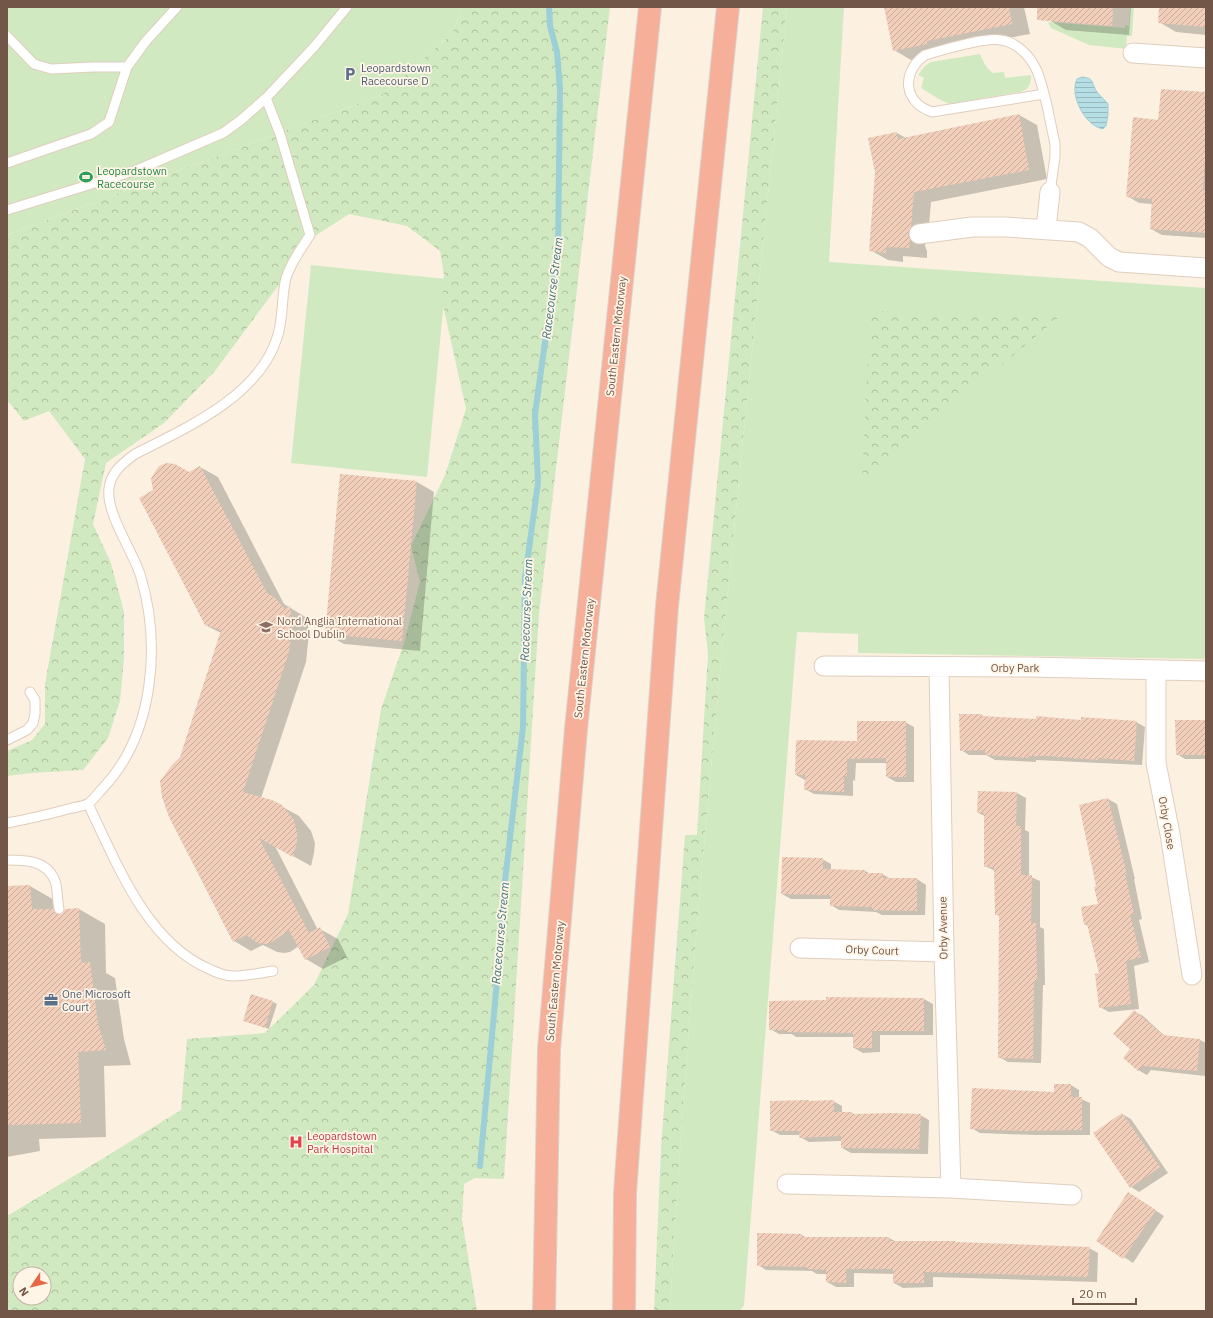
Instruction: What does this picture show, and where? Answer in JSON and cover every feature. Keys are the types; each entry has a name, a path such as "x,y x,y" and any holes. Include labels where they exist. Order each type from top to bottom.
{"highway":[{"name":"South Eastern Motorway","path":"544,1311 549,1041 576,729 650,7"},
{"path":"624,1311 625,1193 667,606 728,7"}],"street":[{"path":"1134,53 1206,58"},
{"path":"1046,229 1050,192"},
{"path":"919,234 972,227 1006,227 1079,232 1090,238 1109,257 1119,262 1206,268"},
{"name":"Orby Park","path":"824,666 939,668 1031,667 1206,671"},
{"name":"Orby Avenue","path":"939,668 950,1188"},
{"name":"Orby Close","path":"1156,670 1156,763 1170,834 1192,975"},
{"name":"Orby Court","path":"800,948 944,952"},
{"path":"787,1184 950,1188 1072,1195"}],"lane":[{"path":"7,163 91,134 109,122 127,67 146,41 177,7"},
{"path":"7,210 137,170 222,133 242,120 266,98 314,47 344,8"},
{"path":"7,36 34,64 51,69 127,67"},
{"path":"1044,94 932,112 922,108 915,102 908,80 911,69 918,60 925,55 981,42 1001,40 1014,44 1026,54 1037,70 1044,94 1052,124 1055,157 1050,192"},
{"path":"7,823 88,804 111,780 129,752 136,735 147,695 152,648 150,620 138,570 111,510 109,489 112,476 126,460 202,420 238,393 254,377 268,359 277,338 286,279 291,266 310,235 280,134 266,98"},
{"path":"7,740 27,730 33,723 36,714 35,700 30,692"},
{"path":"88,804 137,899 163,935 178,950 202,966 232,976 273,971"},
{"path":"7,860 26,860 34,862 49,872 55,881 59,909"}],"green space":[{"name":"Leopardstown Racecourse","path":"7,7 463,7 452,34 383,94 7,235"},
{"path":"463,7 610,7 539,614 504,1179 475,1178 464,1184 462,1219 477,1311 7,1311 7,1216 181,1110 187,1039 265,1033 314,985 348,914 381,709 404,643 420,582 411,546 445,475 466,409 442,301 444,275 440,251 407,226 349,214 315,236 215,371 164,423 106,463 93,524 111,563 124,612 124,659 120,701 108,738 83,770 7,776 7,751 32,740 45,724 45,684 85,459 49,411 24,421 7,400 7,235 383,94 452,34"},
{"path":"763,7 787,7 737,495 706,821 692,984 670,1311 654,1311 661,1147 685,835 697,835 708,654 704,618"},
{"path":"787,7 844,7 829,262 1206,288 1206,659 858,653 858,634 797,632 744,1305 740,1311 670,1311 692,984 706,821 737,495"},
{"path":"1130,7 1134,7 1132,36 1127,36 1126,49 1089,45 1051,28 1048,22 1125,28 1125,25 1129,26"},
{"path":"980,54 985,64 993,73 1004,72 1005,78 1031,75 1029,86 1020,92 949,104 921,88 924,78 918,75 925,66 931,62"},
{"path":"311,265 446,279 427,477 291,463"},
{"path":"870,311 1059,317 862,482"}],"water":[{"path":"1082,77 1089,78 1091,80 1097,92 1108,104 1106,126 1103,129 1096,127 1090,122 1080,109 1075,93 1075,86 1077,79"}],"building":[{"path":"884,7 1009,7 1012,24 927,41 927,44 893,51"},
{"path":"1037,7 1113,7 1112,26 1037,20"},
{"path":"1159,7 1206,7 1206,27 1158,23"},
{"path":"1161,89 1206,92 1206,144 1203,190 1206,190 1206,233 1150,229 1152,199 1126,197 1133,117 1158,120"},
{"path":"1019,114 1029,170 914,192 911,227 908,235 910,240 909,248 886,247 886,253 869,251 875,172 868,138 897,132 898,139"},
{"name":"Nord Anglia International School Dublin","path":"167,463 175,464 189,472 200,466 267,593 274,597 285,609 290,606 292,623 289,652 243,792 272,800 282,805 294,820 297,832 297,842 293,857 259,838 309,933 320,927 330,947 305,960 289,930 272,942 266,944 258,943 246,935 233,942 169,817 162,797 160,781 180,757 221,630 205,625 139,498 153,490 151,479 154,473 159,466"},
{"path":"340,474 417,481 402,641 325,634"},
{"path":"959,714 982,714 982,716 1036,719 1036,716 1081,720 1081,717 1137,721 1134,761 1047,756 1028,756 1028,758 985,755 985,750 960,751"},
{"path":"1175,720 1206,720 1206,755 1176,755"},
{"path":"857,721 906,721 906,777 886,777 886,758 847,759 847,776 844,776 844,792 804,790 805,775 795,775 796,740 857,741"},
{"path":"978,791 1017,792 1016,826 1021,826 1021,875 1032,875 1031,923 1036,923 1037,981 1034,981 1033,1059 998,1058 999,915 995,915 994,867 984,867 984,813 977,813"},
{"path":"1108,798 1127,874 1125,874 1134,914 1130,915 1141,957 1126,961 1131,1004 1099,1008 1095,974 1099,973 1087,924 1084,925 1081,907 1098,904 1094,887 1096,886 1079,805"},
{"path":"782,857 823,858 823,869 865,870 865,873 883,873 883,878 917,878 917,911 872,910 872,907 830,906 830,895 781,894"},
{"name":"One Microsoft Court","path":"30,885 32,909 53,909 55,913 60,915 65,909 79,908 81,963 90,962 98,1024 106,1050 78,1052 81,1123 7,1125 7,886"},
{"path":"251,994 273,1001 265,1028 243,1021"},
{"path":"826,997 924,998 924,1031 872,1031 872,1048 853,1048 853,1033 786,1032 787,1030 769,1030 769,1001 826,1000"},
{"path":"1134,1010 1163,1035 1200,1039 1197,1071 1142,1066 1138,1071 1123,1058 1130,1049 1113,1034"},
{"path":"1054,1084 1071,1084 1071,1097 1082,1097 1082,1130 1024,1131 970,1129 972,1088 1054,1092"},
{"path":"834,1100 834,1112 852,1112 852,1114 921,1114 919,1149 841,1148 841,1136 799,1138 799,1131 770,1131 770,1101"},
{"path":"1122,1113 1160,1167 1130,1188 1093,1133"},
{"path":"1128,1192 1156,1210 1123,1259 1096,1241"},
{"path":"757,1233 802,1234 802,1237 889,1237 889,1241 955,1241 1090,1247 1088,1277 924,1272 924,1283 893,1283 893,1269 846,1269 846,1283 826,1282 826,1270 807,1269 807,1267 757,1266"}],"waterway":[{"name":"Racecourse Stream","path":"480,1166 503,898 523,727 525,578 538,483 535,414 558,249 560,89 557,52 550,26 549,7"}],"place":[{"name":"Leopardstown Racecourse D","path":"350,74"},
{"name":"Leopardstown Racecourse","path":"86,177"},
{"name":"Nord Anglia International School Dublin","path":"266,627"},
{"name":"One Microsoft Court","path":"51,1000"},
{"name":"Leopardstown Park Hospital","path":"296,1142"}]}
